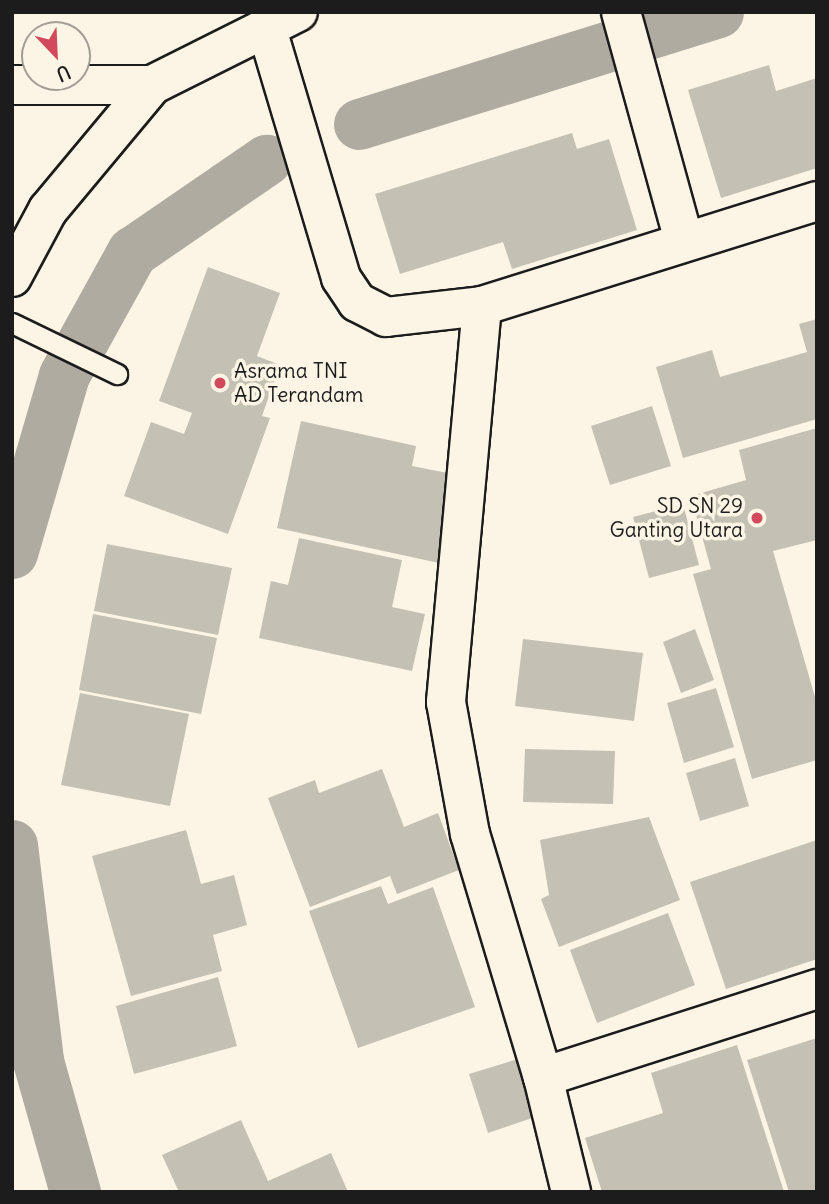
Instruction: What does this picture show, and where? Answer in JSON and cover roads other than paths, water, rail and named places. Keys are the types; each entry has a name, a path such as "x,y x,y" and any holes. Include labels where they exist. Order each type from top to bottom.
{"street":[{"path":"621,12 684,241"},
{"path":"12,278 48,210 152,85 282,19 285,88 341,278 358,302 386,317 482,306 817,201"},
{"path":"12,85 152,85"},
{"path":"482,306 446,702 470,834 543,1077 571,1192"},
{"path":"543,1077 817,989"}],"lane":[{"path":"20,329 88,364 117,374"}],"waterway":[{"path":"359,124 718,12"},
{"path":"12,553 64,375 132,252 266,160"},
{"path":"12,845 38,1061 75,1192"}],"place":[{"name":"Asrama TNI AD Terandam","path":"220,383"},
{"name":"SD SN 29 Ganting Utara","path":"757,518"}]}
